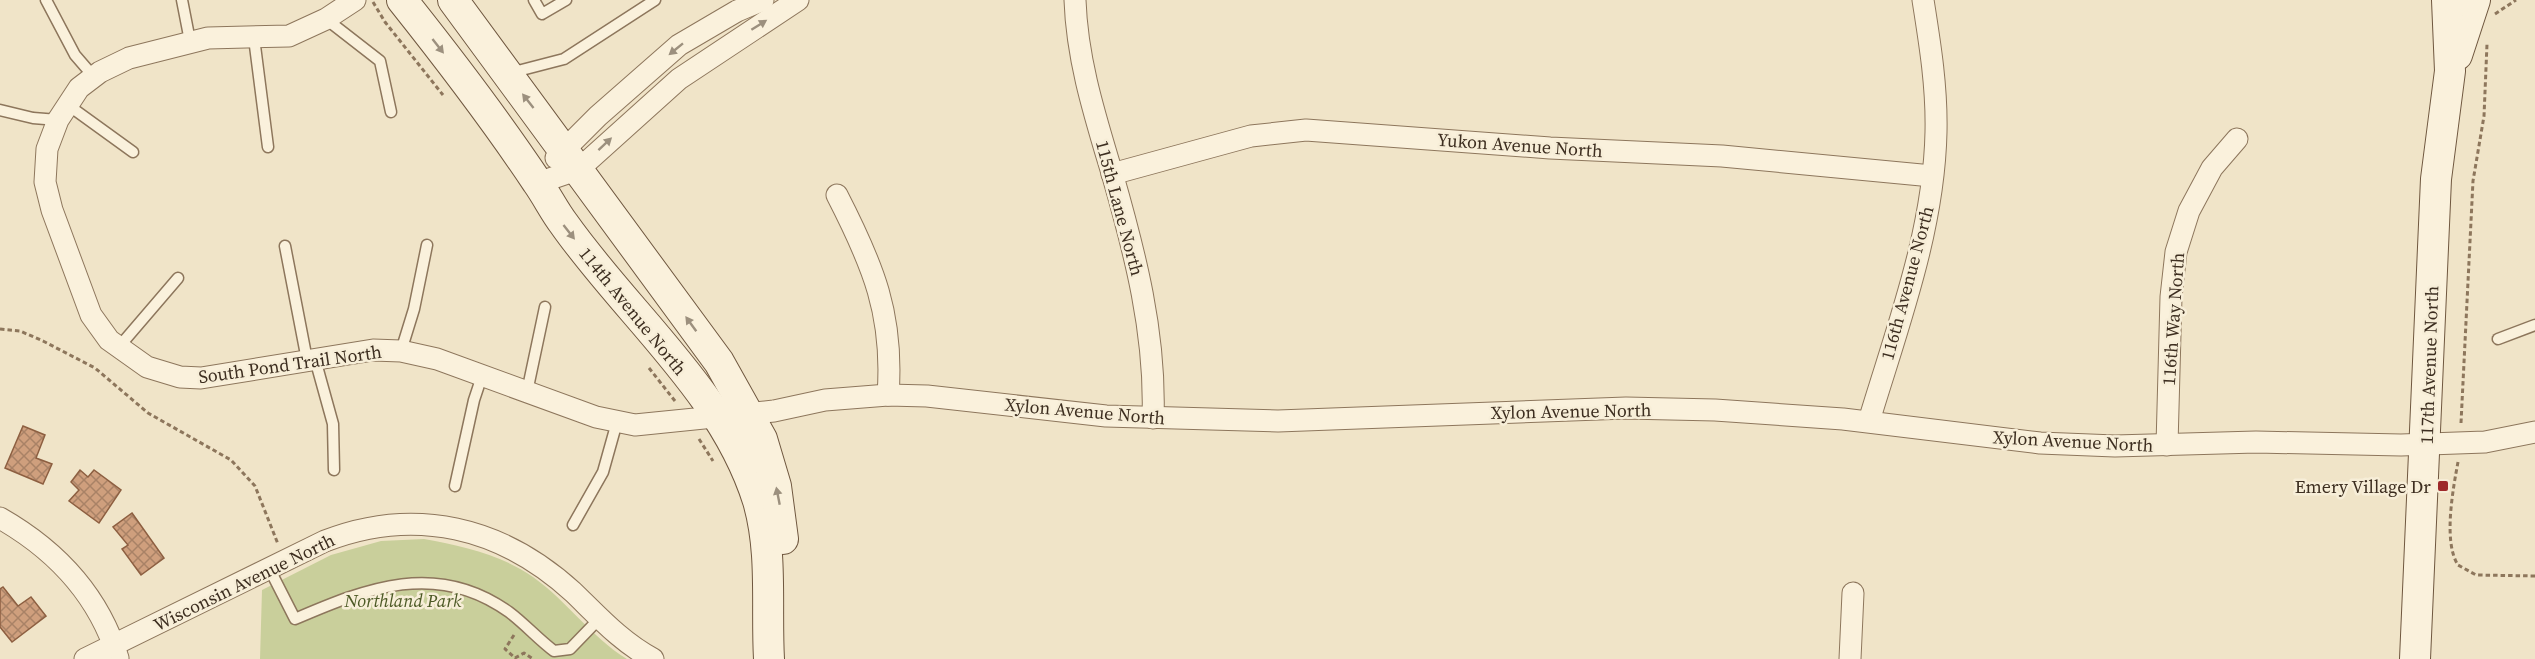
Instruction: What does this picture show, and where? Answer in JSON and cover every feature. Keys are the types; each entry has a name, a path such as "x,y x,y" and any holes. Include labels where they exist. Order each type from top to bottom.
{"street":[{"name":"South Pond Trail North","path":"355,0 326,19 289,36 254,38 228,36 190,41 129,58 79,88 63,112 47,149 45,182 52,210 91,315 109,340 147,367 180,377 201,378 373,350 401,351 437,360 617,422 709,429"},
{"name":"114th Avenue North","path":"453,0 719,362 750,414 769,461 781,511 783,574 781,635 777,659"},
{"path":"571,158 679,45 736,11 763,0"},
{"path":"538,183 679,79 798,0"},
{"name":"115th Lane North","path":"1074,0 1078,43 1093,112 1112,174 1146,311 1152,350 1153,418"},
{"name":"116th Avenue North","path":"1869,422 1924,231 1932,176 1936,105 1923,0"},
{"name":"117th Avenue North","path":"2415,659 2436,179 2450,71 2447,0"},
{"name":"117th Avenue North","path":"2450,71 2481,9"},
{"name":"114th Avenue North","path":"394,11 538,183 563,224 682,370 709,429 741,460 763,520 768,550 769,659"},
{"name":"Yukon Avenue North","path":"1112,174 1251,136 1306,130 1529,147 1722,156 1932,176"},
{"name":"116th Way North","path":"2167,445 2171,297 2176,252 2189,211 2212,168 2237,139"},
{"path":"837,195 866,251 881,297 890,360 888,395"},
{"name":"Xylon Avenue North","path":"709,429 750,414 825,400 888,395 927,396 1153,418 1278,421 1626,408 1715,410 1869,422 2040,443 2426,444 2485,442 2535,432"},
{"path":"0,518 29,535 80,584 101,617 116,652"},
{"name":"Wisconsin Avenue North","path":"85,659 116,652 324,541 358,530 394,524 448,527 496,541 528,557 573,592 599,619 631,646 653,659"},
{"path":"1850,659 1853,593"}],"lane":[{"path":"46,0 75,55 94,77"},
{"path":"182,0 190,41"},
{"path":"534,0 542,14 566,0"},
{"path":"506,73 564,59 655,0"},
{"path":"326,19 380,61 392,112"},
{"path":"254,38 268,147"},
{"path":"0,110 33,118 63,112 133,152"},
{"path":"401,351 414,309 427,245"},
{"path":"285,246 311,360 333,424 334,470"},
{"path":"118,348 178,278"},
{"path":"527,392 545,307"},
{"path":"2498,339 2535,325"},
{"path":"455,486 474,400 483,376"},
{"path":"573,525 603,472 617,422"},
{"path":"276,565 295,619 364,590 411,582 439,584 488,599 522,623 554,651 562,652 570,649 599,619"}],"path":[{"path":"373,0 394,11"},
{"path":"2481,9 2502,11 2516,0"},
{"path":"2461,429 2473,181 2484,116 2487,36"},
{"path":"0,329 20,331 95,368 148,413 231,460 243,470 255,486 276,565"},
{"path":"709,429 714,463"},
{"path":"2459,454 2454,483 2451,545 2458,565 2476,575 2535,576"},
{"path":"522,623 505,649 515,658 524,653 532,659"}],"green space":[{"name":"Northland Park","path":"424,539 480,552 520,569 557,597 602,640 627,659 260,659 262,590 331,555 381,541"}],"building":[{"path":"23,426 45,435 36,458 52,464 43,484 5,468"},
{"path":"80,470 88,477 94,470 121,490 99,523 69,501 79,490 71,482"},
{"path":"132,513 164,558 141,575 122,549 128,545 113,527"},
{"path":"3,587 18,606 31,597 46,616 12,642 0,627 0,589"}],"place":[{"name":"Emery Village Dr","path":"2443,486"}]}
